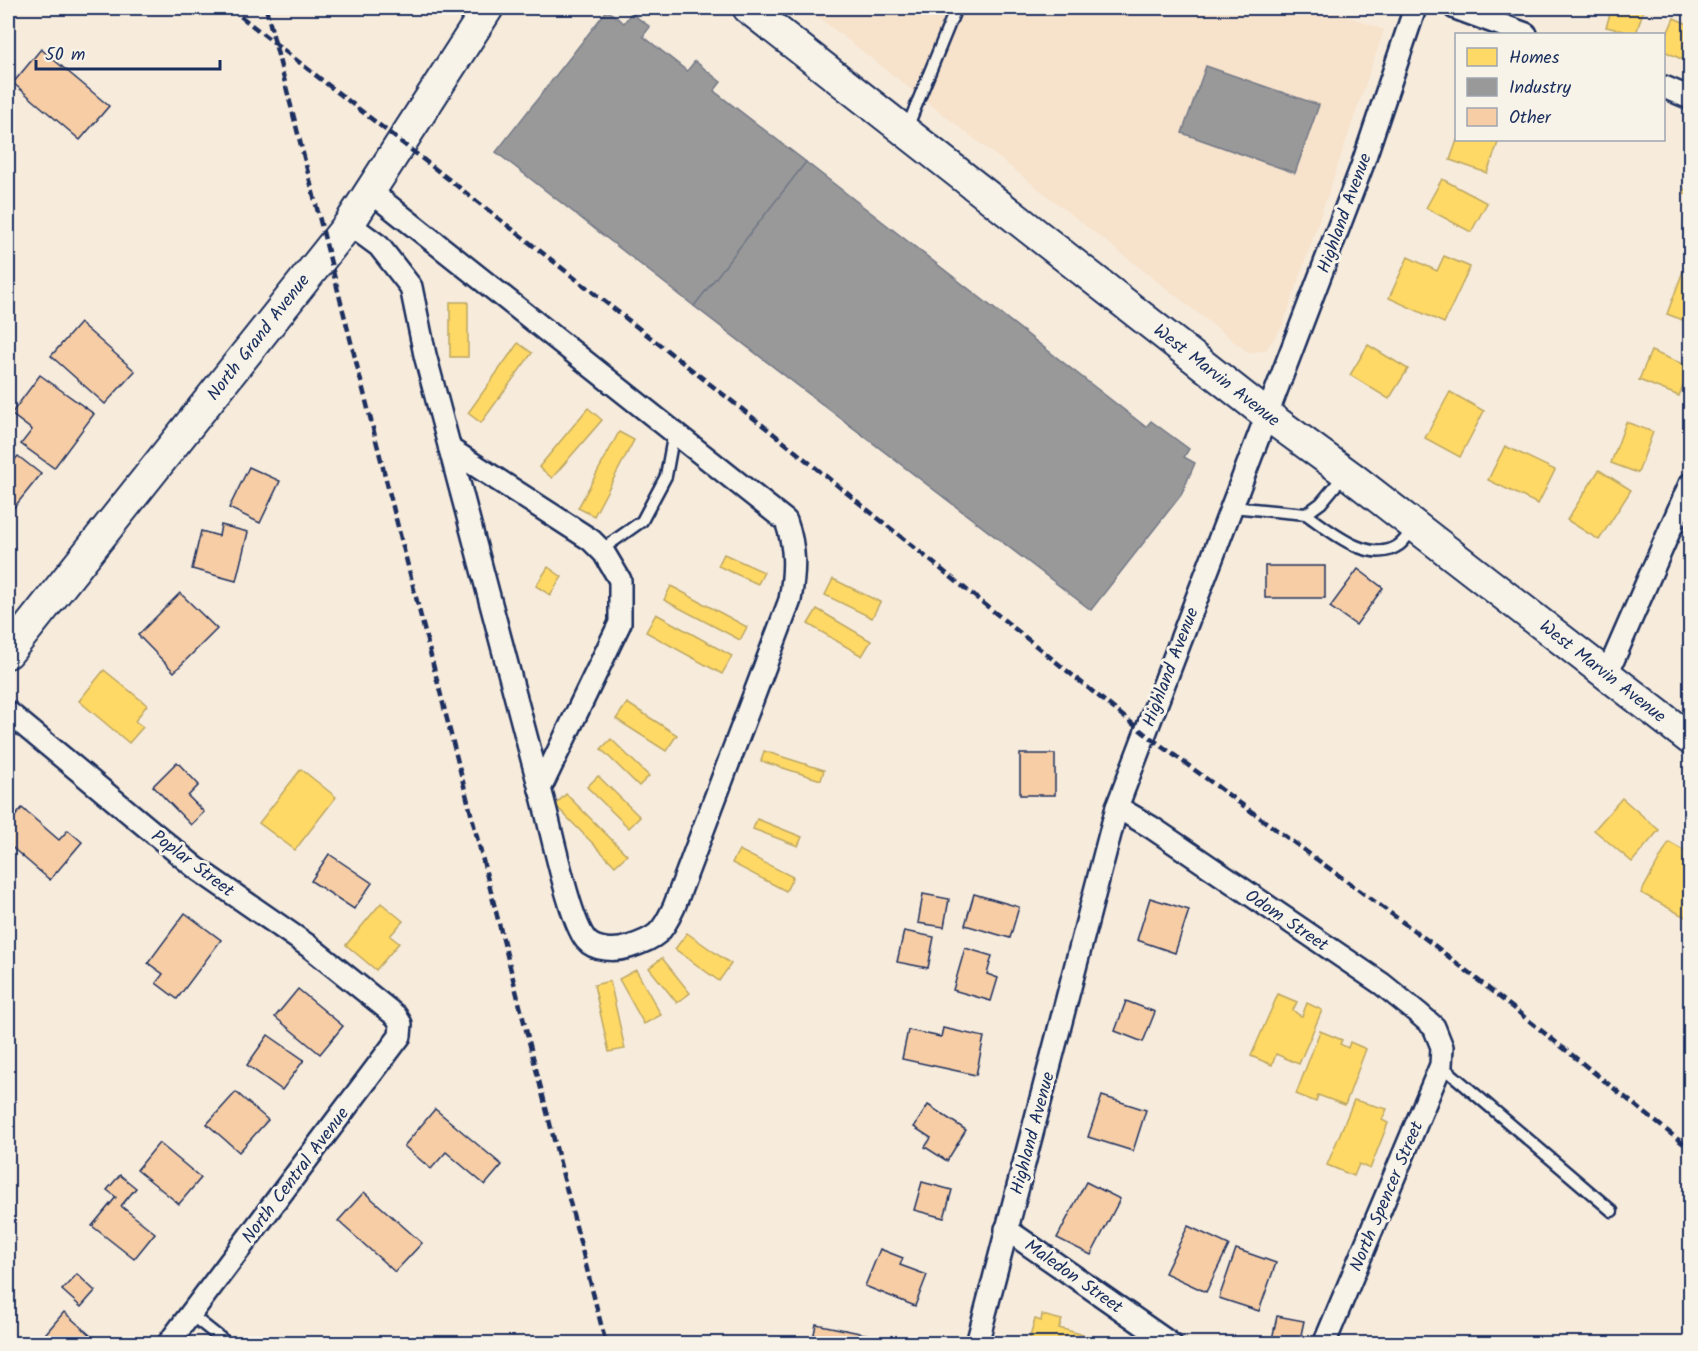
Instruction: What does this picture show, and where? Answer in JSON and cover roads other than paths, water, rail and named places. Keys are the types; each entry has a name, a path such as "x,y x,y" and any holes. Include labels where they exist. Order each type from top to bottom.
{"street":[{"name":"North Grand Avenue","path":"8,652 350,224 488,8"},
{"name":"West Marvin Avenue","path":"748,8 1268,415 1690,739"},
{"name":"Highland Avenue","path":"977,1344 1118,807 1362,166 1415,8"},
{"path":"1455,8 1523,33"},
{"path":"1665,87 1690,98"},
{"path":"350,224 379,246 411,287 425,355 540,789 571,904 585,939 596,948 624,949 651,940 663,931 674,906 790,600 796,568 793,542 786,521 370,191"},
{"path":"450,449 591,540 601,550 620,580 620,622 540,789"},
{"path":"1607,675 1690,484"},
{"name":"Poplar Street","path":"8,712 196,868 310,947 384,1007"},
{"name":"Odom Street","path":"1118,807 1152,827 1382,984 1434,1027 1441,1056"},
{"name":"North Central Avenue","path":"168,1344 400,1036 400,1024 396,1016 384,1007"},
{"name":"North Spencer Street","path":"1324,1344 1441,1056"},
{"name":"Maledon Street","path":"1006,1229 1170,1344"}],"lane":[{"path":"905,131 956,8"},
{"path":"601,550 642,521 666,476 674,432"},
{"path":"1306,514 1321,503 1346,473"},
{"path":"1232,507 1306,514 1349,544 1378,552 1399,545 1415,526"},
{"path":"1441,1056 1611,1211"},
{"path":"190,1314 228,1344"}],"railway":[{"path":"230,8 775,435 1144,733 1434,945 1690,1149"},
{"path":"266,8 606,1344"}]}
